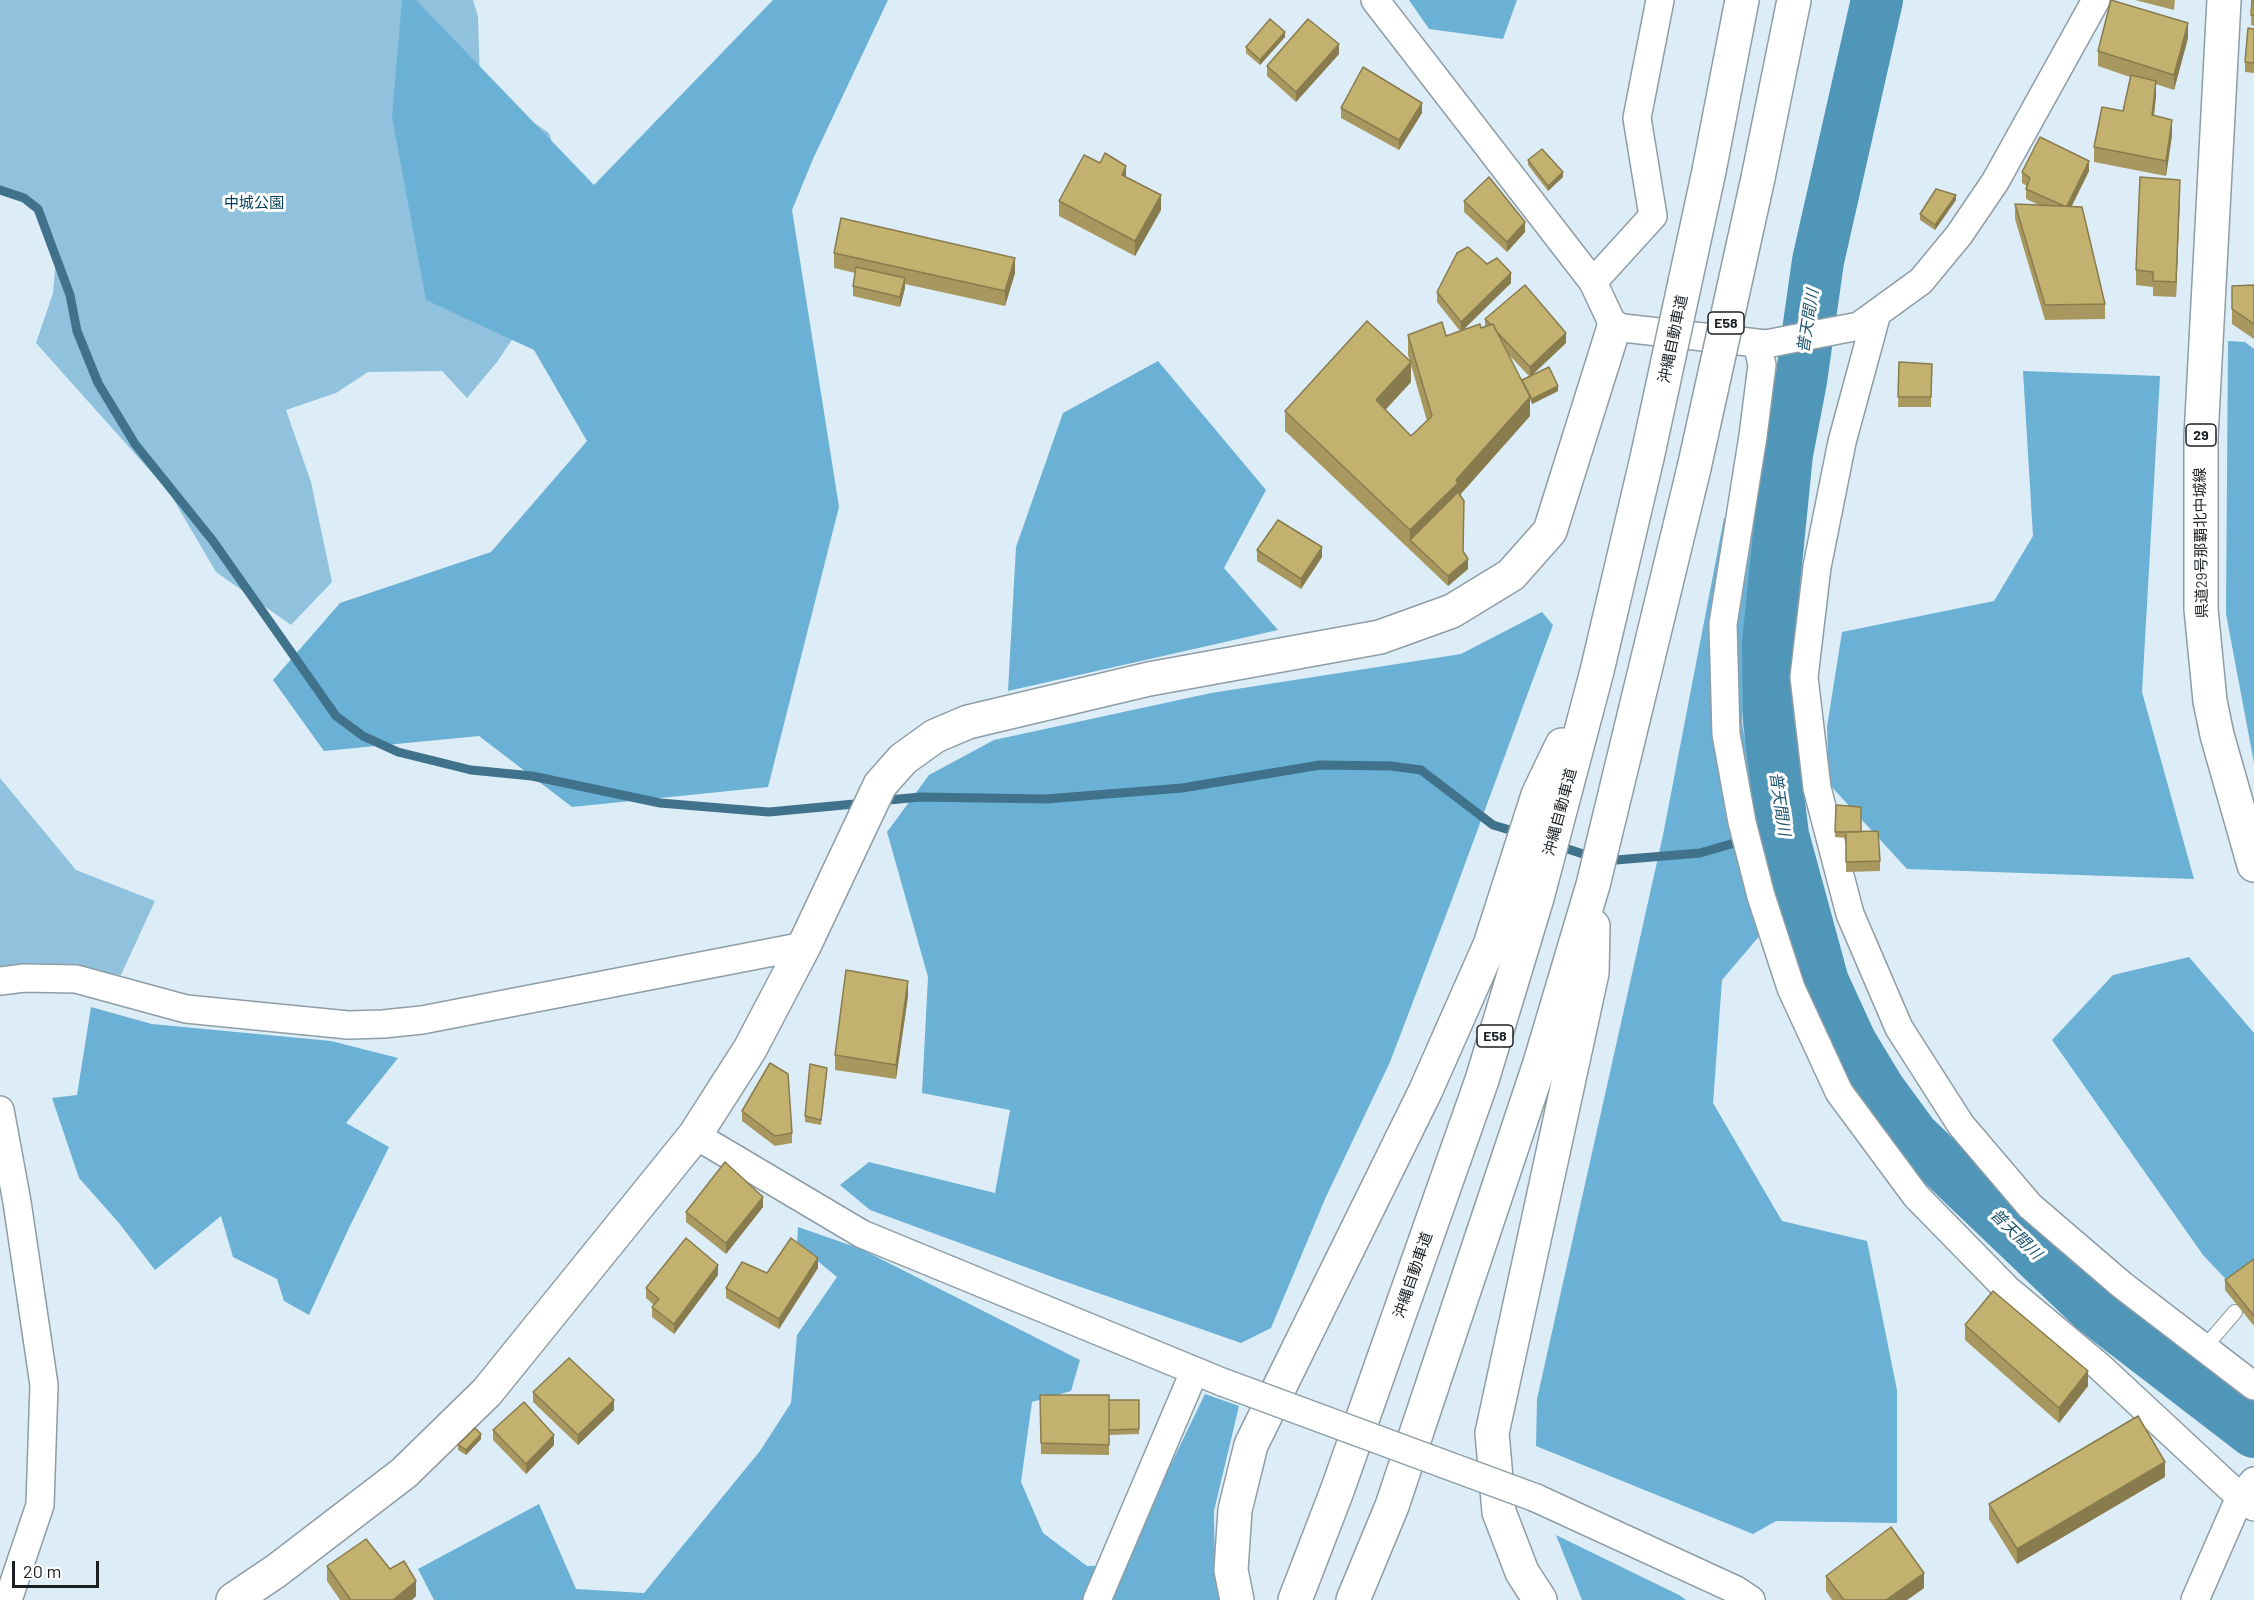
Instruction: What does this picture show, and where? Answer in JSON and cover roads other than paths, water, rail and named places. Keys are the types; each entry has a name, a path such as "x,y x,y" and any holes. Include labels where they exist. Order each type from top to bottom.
{"main road":[{"name":"沖縄自動車道","path":"1295,1600 1337,1491 1482,1080 1537,898 1597,671 1647,458 1709,171 1742,0"},
{"name":"E58","path":"1353,1600 1392,1506 1481,1241 1540,1063 1593,885 1694,468 1758,178 1794,0"},
{"name":"県道29号那覇北中城線","path":"2224,0 2201,437 2201,609 2210,701 2217,735 2254,865"},
{"path":"233,1600 276,1571 404,1473 487,1392 695,1135 750,1049 804,946 880,785 903,759 935,736 968,722 1149,679 1380,637 1452,611 1510,575 1550,531 1614,327"},
{"path":"1237,1600 1231,1570 1234,1510 1251,1445 1425,1092 1490,945 1538,795 1597,671"},
{"path":"1540,1600 1522,1572 1498,1512 1492,1433 1592,973 1593,885"}],"street":[{"path":"1376,0 1593,282 1614,327 1762,344 1868,319 1921,281 1959,235 1995,182 2096,0"},
{"path":"1593,282 1653,216 1637,118 1660,0"},
{"path":"1868,319 1817,567 1804,677 1817,788 1850,914 1899,1028 1961,1125 2030,1206 2122,1285 2254,1386"},
{"path":"1762,344 1761,377 1724,624 1726,734 1742,822 1761,896 1791,988 1839,1092 1916,1196 2007,1290 2248,1495 2195,1600"},
{"path":"0,981 24,978 76,979 186,1009 348,1025 383,1024 422,1020 804,946"},
{"path":"0,1110 17,1202 44,1385 40,1505 8,1600"},
{"path":"695,1135 862,1234 1222,1383 1536,1498 1736,1590 1750,1600"},
{"path":"1097,1600 1194,1372"}],"lane":[{"path":"2204,1348 2235,1312"}],"waterway":[{"name":"普天間川","path":"1877,0 1818,261 1801,381 1787,454 1768,644 1769,721 1783,835 1823,982 1851,1043 1880,1091 1913,1136 2094,1309 2254,1432"},
{"path":"0,190 24,198 38,209 70,295 77,331 98,383 135,444 213,541 336,716 363,736 398,752 471,770 532,776 660,803 769,812 865,803"},
{"path":"879,801 920,797 1046,799 1182,788 1320,765 1391,766 1421,770 1493,825 1520,833"},
{"path":"1556,845 1604,861 1700,853 1731,844 1783,835"}],"park label":[{"name":"中城公園","path":"254,203"}]}
